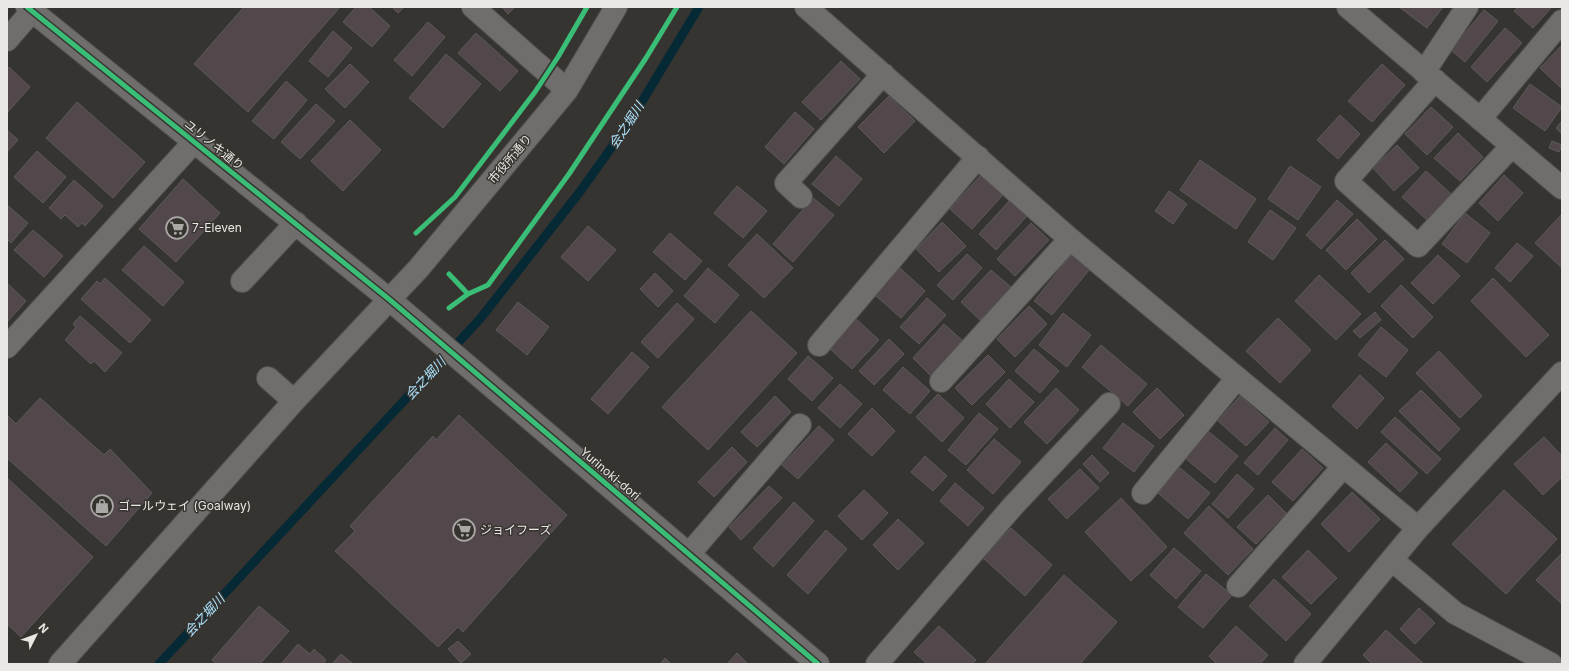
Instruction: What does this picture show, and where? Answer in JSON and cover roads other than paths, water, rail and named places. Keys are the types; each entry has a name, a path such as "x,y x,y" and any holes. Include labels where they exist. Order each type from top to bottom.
{"street":[{"path":"473,7 567,90"},
{"name":"市役所通り","path":"60,664 294,402 418,268 567,90 616,7"},
{"path":"806,7 1070,239 1418,528"},
{"path":"1348,7 1562,188"},
{"path":"1467,7 1430,76 1346,181 1418,246 1512,146"},
{"path":"7,40 29,9"},
{"name":"ユリノキ通り","path":"29,9 390,300"},
{"path":"1480,119 1562,21"},
{"path":"802,197 786,183 883,74"},
{"path":"7,347 194,142"},
{"path":"819,345 978,157"},
{"path":"242,281 296,223"},
{"path":"942,381 1070,239"},
{"name":"Yurinoki-dori","path":"390,300 818,664"},
{"path":"1305,664 1418,528 1562,374"},
{"path":"268,378 294,402"},
{"path":"1143,493 1236,378"},
{"path":"877,664 1013,506 1109,404"},
{"path":"689,554 800,425"},
{"path":"1238,586 1343,467"},
{"path":"1392,560 1455,613 1551,664"}],"waterway":[{"name":"会之堀川","path":"159,664 480,319 579,193 629,123 699,7"}],"place":[{"name":"7-Eleven","path":"177,228"},
{"name":"ゴールウェイ (Goalway)","path":"102,506"},
{"name":"ジョイフーズ","path":"464,530"}]}
